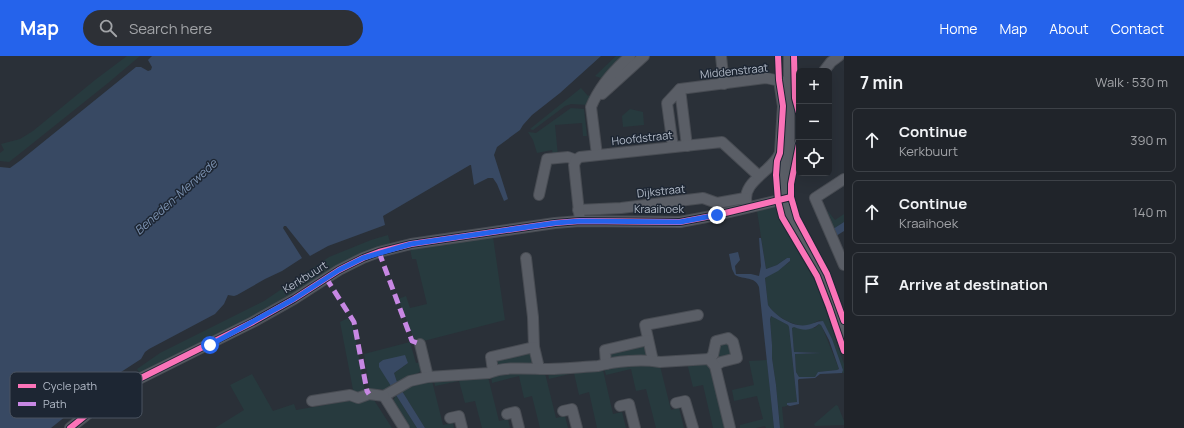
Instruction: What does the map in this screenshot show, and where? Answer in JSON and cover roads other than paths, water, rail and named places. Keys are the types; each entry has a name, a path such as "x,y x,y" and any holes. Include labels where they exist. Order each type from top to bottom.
{"street":[{"path":"597,155 591,107 594,99 616,69 630,56"},
{"path":"594,99 605,92 644,56"},
{"path":"721,56 724,84"},
{"path":"789,56 794,83 789,146 783,179 784,199 789,215 821,276 839,305 844,334"},
{"path":"826,68 839,56"},
{"name":"Middenstraat","path":"680,89 766,78 794,83"},
{"path":"747,203 747,191 759,176 777,161 780,154 783,106 779,80"},
{"path":"680,89 687,146"},
{"path":"673,147 667,103 680,89"},
{"name":"Hoofdstraat","path":"539,195 547,159 568,157 576,160 580,157 722,142 759,176"},
{"path":"794,163 796,155"},
{"path":"576,160 574,165 580,221"},
{"path":"844,179 815,198 840,242 844,265"},
{"name":"Dijkstraat","path":"578,210 621,208 703,198 717,203 747,203"},
{"name":"Kraaihoek","path":"580,221 680,222 747,203 784,199"},
{"name":"Kerkbuurt","path":"142,378 253,322 294,299 339,270 363,258 411,244 555,223 580,221"},
{"path":"526,258 533,317 534,347 539,368"},
{"path":"653,361 645,326 665,320 677,320 698,315"},
{"path":"606,364 605,350 648,340"},
{"path":"420,344 428,377"},
{"path":"493,371 491,357 534,347"},
{"path":"312,401 350,395 358,398 369,394 384,396 410,381 428,377 489,373 493,371 598,366 606,364 653,361 712,363 730,428"},
{"path":"384,396 404,428"},
{"path":"676,403 685,401 693,428"},
{"path":"620,406 629,404 635,428"},
{"path":"563,411 572,409 577,428"},
{"path":"507,414 515,412 519,428"},
{"path":"450,418 459,416 462,428"},
{"name":"Kerkbuurt","path":"70,428 82,418"}],"water":[{"name":"Beneden-Merwede","path":"152,56 601,56 560,93 532,115 520,130 497,147 494,155 508,199 504,201 493,178 488,178 474,185 470,165 383,216 385,225 328,246 310,256 286,226 284,226 283,228 302,258 282,271 237,295 228,295 224,304 215,314 149,349 145,352 141,359 121,372 10,372 10,418 64,418 51,428 0,428 0,167 10,168 21,160 136,67 141,67 148,71 151,70 152,67 148,60"},
{"path":"844,222 844,231 836,236 833,229"},
{"path":"759,238 761,238 766,269 777,265 787,258 790,258 790,261 778,271 765,278 768,305 780,317 796,325 807,325 823,321 832,339 843,370 842,373 820,374 815,378 799,379 799,404 790,406 787,405 787,403 797,402 789,327 771,316 772,358 780,428 774,428 759,287 755,281 735,275 732,269 729,254 738,252 740,260 735,266 736,274 751,274 759,276 761,266","holes":["819,324 829,340 839,369 818,372 815,377 799,377 796,372 795,354 822,353 794,352 792,328 794,327 807,330"]},
{"path":"405,355 408,363 394,373 397,382 391,386 379,367 379,363 383,360"},
{"path":"402,391 425,428 417,428 396,395"}]}
